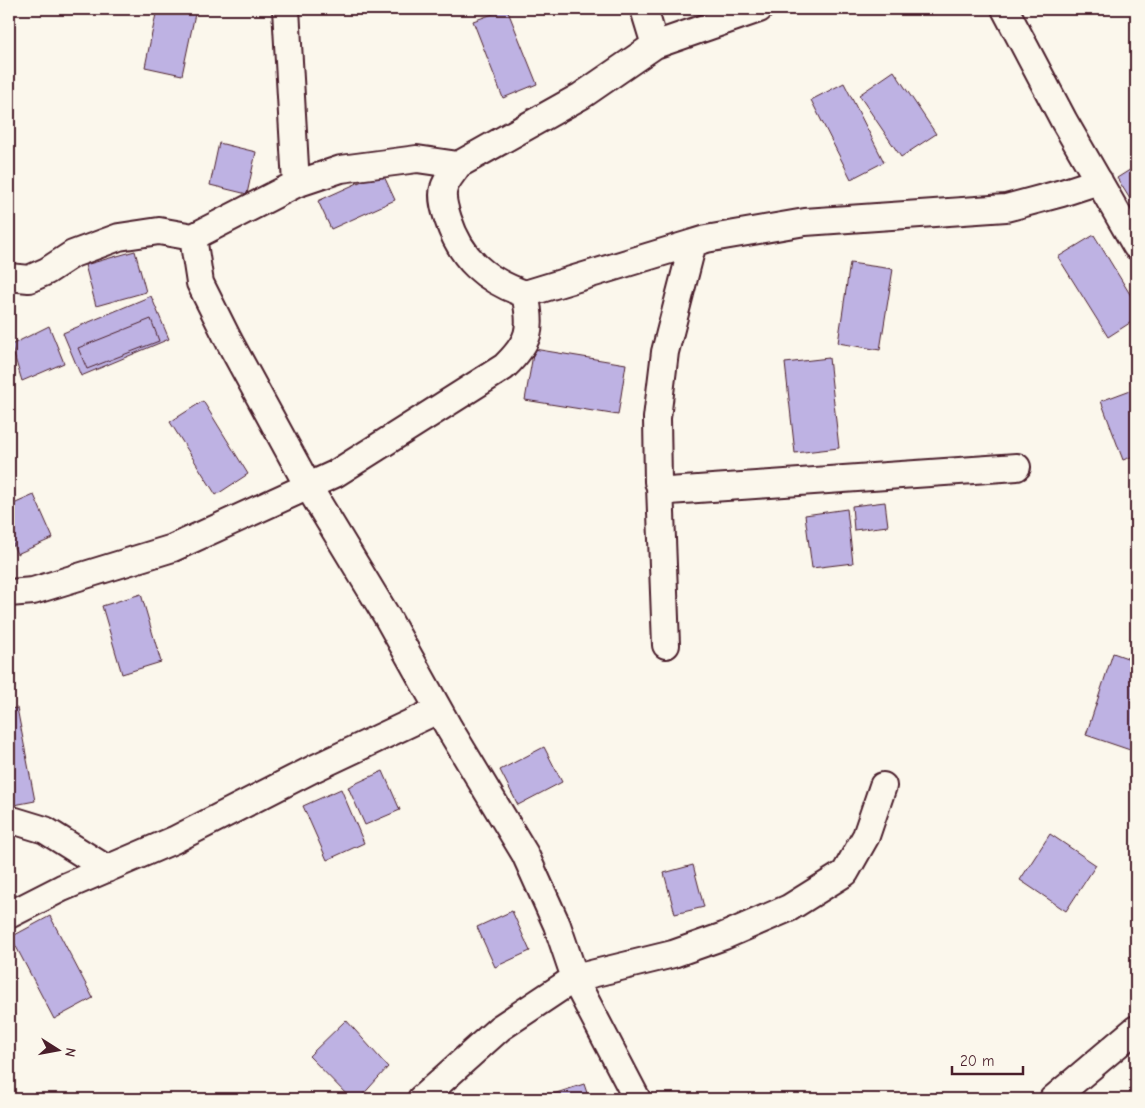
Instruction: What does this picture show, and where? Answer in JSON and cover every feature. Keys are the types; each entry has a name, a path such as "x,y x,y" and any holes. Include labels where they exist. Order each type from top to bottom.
{"street":[{"path":"286,9 296,184"},
{"path":"644,9 655,45"},
{"path":"759,9 655,45 581,96 458,165 444,189 445,210 454,238 470,261 502,286 525,294 694,243 805,222 1006,208 1062,194 1098,181"},
{"path":"1005,9 1064,121 1136,246"},
{"path":"9,277 29,279 73,254 119,237 158,231 194,237 296,184 342,169 417,159 458,165"},
{"path":"194,237 200,283 229,341 308,486 386,615 438,710 525,854 557,925 575,978 637,1099"},
{"path":"666,645 658,473 658,418 665,352 694,243"},
{"path":"9,593 33,591 173,548 335,474 504,367 522,350 528,334 530,316 525,294"},
{"path":"660,486 662,489 670,490 1017,468"},
{"path":"9,915 62,888 174,840 313,769 438,710"},
{"path":"421,1099 500,1028 575,978 673,954 724,936 789,908 845,872 866,836 883,786"},
{"path":"9,818 45,830 107,869"},
{"path":"1053,1099 1136,1029"}],"building":[{"path":"157,9 196,9 182,75 145,67"},
{"path":"507,9 537,84 503,98 473,21"},
{"path":"894,71 936,134 901,157 859,95"},
{"path":"844,83 884,162 851,179 811,100"},
{"path":"219,143 256,152 247,194 210,185"},
{"path":"1136,166 1136,206 1135,207 1117,178"},
{"path":"382,172 395,200 331,229 318,201"},
{"path":"1094,235 1136,304 1136,319 1108,337 1058,257"},
{"path":"135,251 146,292 96,306 85,265"},
{"path":"850,263 893,269 880,350 838,343"},
{"path":"151,296 169,339 81,376 63,333"},
{"path":"151,319 159,341 87,369 78,348"},
{"path":"49,326 64,363 22,381 11,345"},
{"path":"534,349 626,364 618,415 525,400"},
{"path":"829,358 839,448 795,453 785,363"},
{"path":"1136,388 1136,455 1123,460 1101,401"},
{"path":"203,401 248,474 216,495 170,422"},
{"path":"34,495 53,538 17,554 9,535 9,506"},
{"path":"885,502 888,526 854,530 852,506"},
{"path":"847,509 853,563 812,568 805,515"},
{"path":"141,594 161,662 122,674 102,606"},
{"path":"1113,653 1136,661 1136,752 1086,735"},
{"path":"17,708 35,801 9,806 9,709"},
{"path":"544,747 562,782 518,805 500,770"},
{"path":"383,771 400,810 365,825 348,787"},
{"path":"341,789 364,843 327,860 303,806"},
{"path":"1050,834 1096,865 1066,911 1020,880"},
{"path":"693,865 704,907 675,914 664,873"},
{"path":"512,911 530,951 495,967 477,927"},
{"path":"50,916 93,998 54,1019 11,937"},
{"path":"346,1020 388,1067 359,1099 351,1099 309,1056"},
{"path":"584,1084 589,1099 544,1099 544,1097"}]}
